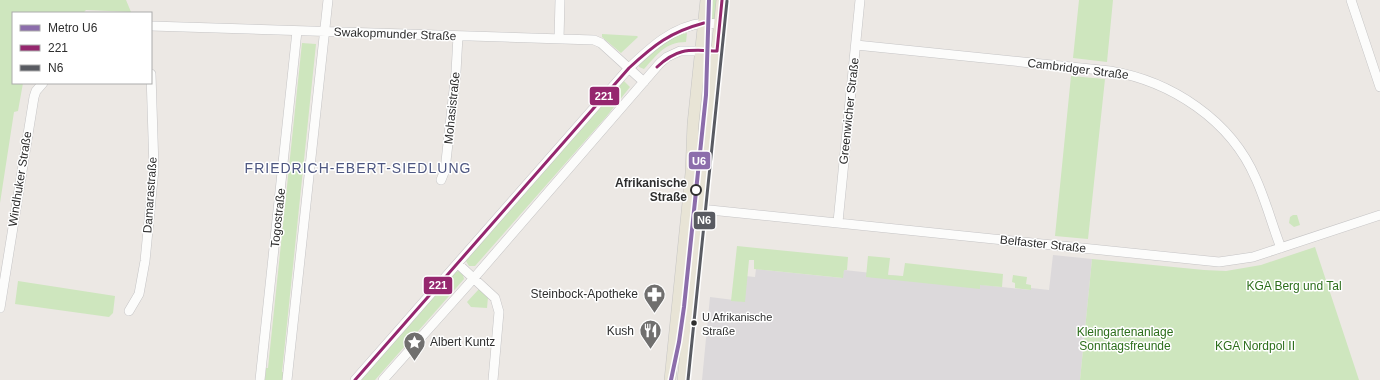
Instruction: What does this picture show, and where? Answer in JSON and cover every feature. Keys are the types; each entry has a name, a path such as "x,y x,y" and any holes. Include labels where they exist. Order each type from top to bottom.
{"main road":[{"path":"670,380 691,173 693,124 706,0"},
{"path":"683,380 722,0"}],"street":[{"path":"287,380 328,0"},
{"path":"559,39 560,0"},
{"name":"Greenwicher Straße","path":"838,222 860,0"},
{"path":"1351,0 1380,87"},
{"path":"355,380 629,68 659,41 675,32 704,23 720,24"},
{"name":"Swakopmunder Straße","path":"152,26 594,40 601,43 629,68"},
{"name":"Togostraße","path":"260,380 296,31"},
{"name":"Mohasistraße","path":"441,180 445,170 456,72 458,36"},
{"name":"Cambridger Straße","path":"856,45 1110,71 1133,75 1165,87 1184,98 1209,117 1234,143 1256,179 1281,248"},
{"path":"383,380 474,278 660,63 676,52 682,50 717,51"},
{"path":"629,68 644,82"},
{"name":"Windhuker Straße","path":"0,308 34,97 36,91 42,84"},
{"name":"Damarastraße","path":"129,311 139,294 145,261 154,169 151,84"},
{"name":"Belfaster Straße","path":"700,209 1219,262 1253,257 1380,215"},
{"path":"458,264 495,298 499,312 493,380"}],"shaded area":[{"path":"1053,255 1092,259 1080,380 702,380 710,297 742,301 745,276 755,277 756,269 842,278 844,270 1030,290 1031,288 1049,290"}],"green space":[{"path":"0,0 126,0 131,12 86,10 84,12 12,12 12,84 23,84 18,111 14,112 0,203"},
{"path":"713,0 718,0 715,19 712,20"},
{"path":"1079,0 1113,0 1107,62 1073,58"},
{"path":"687,33 686,42 672,44 657,54 644,69 639,67 639,64 661,45 673,37"},
{"path":"602,34 638,37 621,53 602,37"},
{"path":"302,43 316,44 282,372 284,372 283,380 265,380 266,368 268,368"},
{"path":"706,72 708,72 694,213 692,213"},
{"path":"1071,76 1105,79 1088,239 1055,236"},
{"path":"623,80 630,87 606,117 475,266 469,266 466,261 467,258"},
{"path":"1297,215 1300,225 1294,227 1289,223 1290,217"},
{"path":"737,246 848,257 847,270 844,270 843,278 754,269 754,260 749,260 745,302 731,301"},
{"path":"1315,247 1359,380 1080,380 1092,259 1226,271 1261,265"},
{"path":"868,256 890,258 888,275 903,276 905,263 1003,274 1002,287 980,285 980,289 866,277"},
{"path":"459,271 463,275 464,279 375,380 360,380 455,272"},
{"path":"1013,275 1027,277 1026,284 1031,285 1031,290 1015,288 1015,283 1012,282"},
{"path":"18,281 115,296 113,313 109,317 15,304"},
{"path":"479,289 488,297 487,308 471,307 467,302"}],"metro line":[{"name":"U6","path":"671,380 679,342 684,307 706,95 709,0"}],"transit line":[{"name":"221","path":"717,51 722,0"},
{"name":"N6","path":"688,380 727,1"},
{"name":"221","path":"355,380 629,68 663,40 681,31 704,23"},
{"name":"221","path":"657,67 671,56 685,51 717,51"}],"place":[{"name":"Afrikanische Straße","path":"696,190"},
{"name":"Steinbock-Apotheke","path":"654,314"},
{"name":"U Afrikanische Straße","path":"694,323"},
{"name":"Kush","path":"650,350"},
{"name":"Albert Kuntz","path":"415,362"}],"district":[{"name":"FRIEDRICH-EBERT-SIEDLUNG","path":"358,168"}],"park label":[{"name":"KGA Berg und Tal","path":"1294,286"},
{"name":"Kleingartenanlage Sonntagsfreunde","path":"1125,339"},
{"name":"KGA Nordpol II","path":"1255,346"}]}
